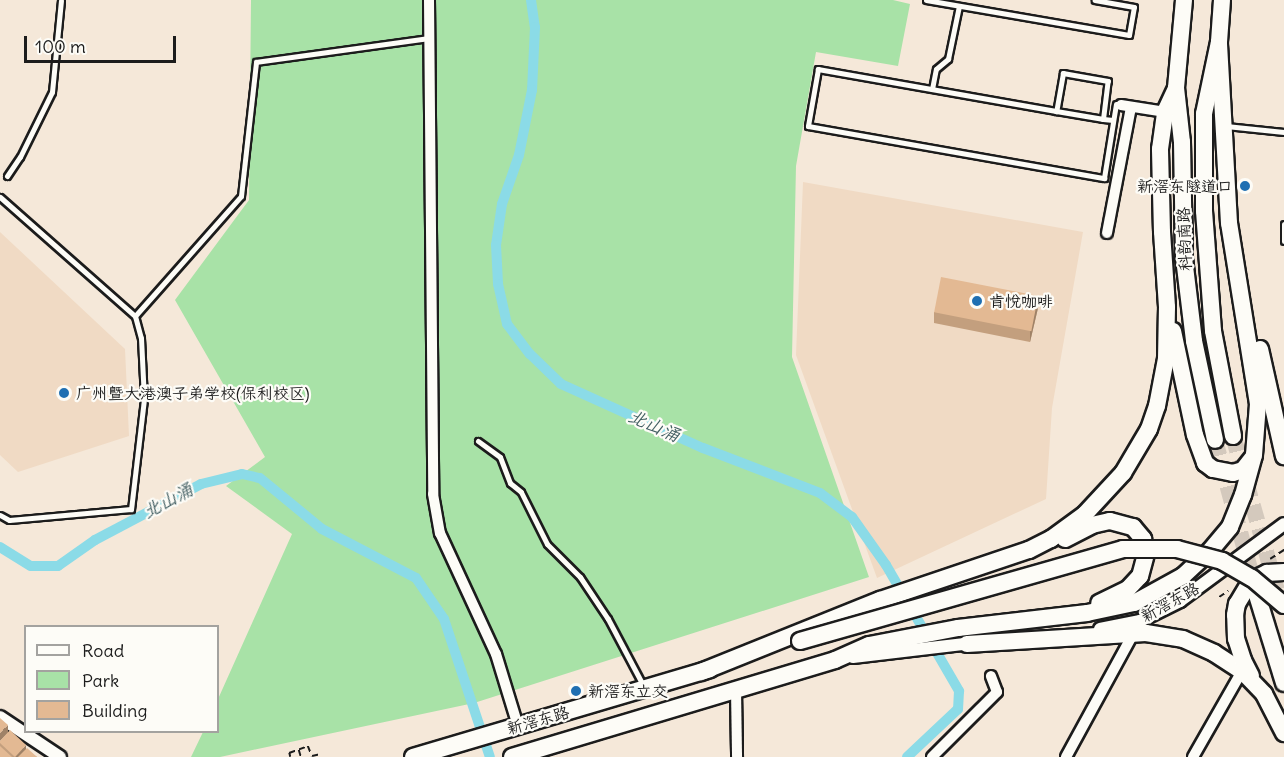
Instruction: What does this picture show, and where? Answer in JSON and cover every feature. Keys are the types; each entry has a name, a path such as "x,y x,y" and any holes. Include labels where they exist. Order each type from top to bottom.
{"highway":[{"name":"科韵南路","path":"1184,0 1176,88 1182,135 1186,282 1199,372 1215,440"},
{"name":"科韵南路","path":"1222,0 1219,42 1204,114 1204,211 1213,332 1233,436"},
{"path":"1061,617 1134,603 1166,587 1197,564 1230,527 1243,495 1254,455 1258,404 1229,223 1219,42"},
{"path":"1029,550 1051,539 1084,514 1124,473 1138,451 1157,406 1166,359 1167,307 1160,192 1160,149 1165,112 1176,88"},
{"path":"1238,277 1256,330 1284,456"},
{"path":"1167,307 1196,435 1205,463 1213,469 1233,473 1247,466 1254,455"},
{"path":"701,672 880,600 1066,539 1092,525 1110,521 1133,527 1143,539 1145,562 1135,583 1118,595 1061,617"},
{"name":"新滘东路","path":"413,757 800,641 1123,549 1177,549 1222,561 1281,597"},
{"path":"1284,572 1267,573 1251,581 1241,595 1235,615 1236,639 1242,660 1264,694 1284,732"},
{"path":"1257,595 1284,683"},
{"path":"1281,597 1284,612"},
{"name":"新滘东路","path":"512,757 836,660 869,645 908,644 958,628 1061,617"},
{"path":"967,644 1165,634 1183,639 1214,653 1242,671 1264,694"}],"street":[{"path":"429,0 434,494 440,533 496,654 510,728"},
{"path":"1107,233 1123,105 1165,112"},
{"name":"新滘东路","path":"908,644 967,644 1095,630 1140,621 1180,601 1284,524"},
{"path":"1066,757 1133,634"},
{"path":"1193,757 1242,671"},
{"path":"932,757 997,692 991,676"},
{"path":"736,690 737,757"},
{"path":"0,717 60,757"}],"lane":[{"path":"7,176 20,157 52,92 61,0"},
{"path":"926,0 1129,35 1134,7 1095,0"},
{"path":"932,89 936,69 948,59 959,6"},
{"path":"135,316 241,196 255,62 428,38"},
{"path":"1106,102 1123,105 1113,120 1104,178 808,126 818,69 1113,120"},
{"path":"1056,111 1063,73 1108,81 1103,119"},
{"path":"1224,125 1284,132"},
{"path":"0,197 135,316 141,338 144,399 131,509 9,520 0,515"},
{"path":"1284,224 1284,241"},
{"path":"478,441 500,457 510,483 521,492 547,544 580,577 608,619 645,688"}],"path":[{"path":"290,757 289,753 308,746 312,756 321,754"},
{"path":"298,749 301,757"}],"shaded area":[{"path":"803,182 1083,232 1052,408 1046,499 877,578 796,355"},
{"name":"广州暨大港澳子弟学校(保利校区)","path":"0,232 125,349 129,436 18,472 0,455"}],"green space":[{"path":"251,0 893,0 910,4 898,66 816,52 796,166 792,357 869,577 474,703 220,757 191,757 203,733 219,733 219,697 292,534 226,486 265,457 175,300 249,200"}],"building":[{"path":"941,277 1038,296 1031,331 934,312"},
{"path":"0,718 8,725 0,733"},
{"path":"10,730 26,745 15,757 0,743"},
{"path":"0,746 12,757 0,757"},
{"path":"27,748 37,757 18,757"}],"waterway":[{"name":"北山涌","path":"531,0 535,27 532,90 519,155 502,204 496,245 498,284 507,324 530,354 561,384 703,448 820,493 852,517 886,565 959,691 958,709 907,757"},
{"name":"北山涌","path":"0,547 31,566 58,566 95,540 201,484 242,474 260,478 322,529 416,578 444,619 490,757"}],"tunnel":[{"path":"1233,436 1277,590"},
{"path":"1215,440 1255,587"}],"place":[{"name":"新滘东隧道口","path":"1245,186"},
{"name":"肯悦咖啡","path":"977,301"},
{"name":"广州暨大港澳子弟学校(保利校区)","path":"64,393"},
{"name":"新滘东立交","path":"576,691"}]}
